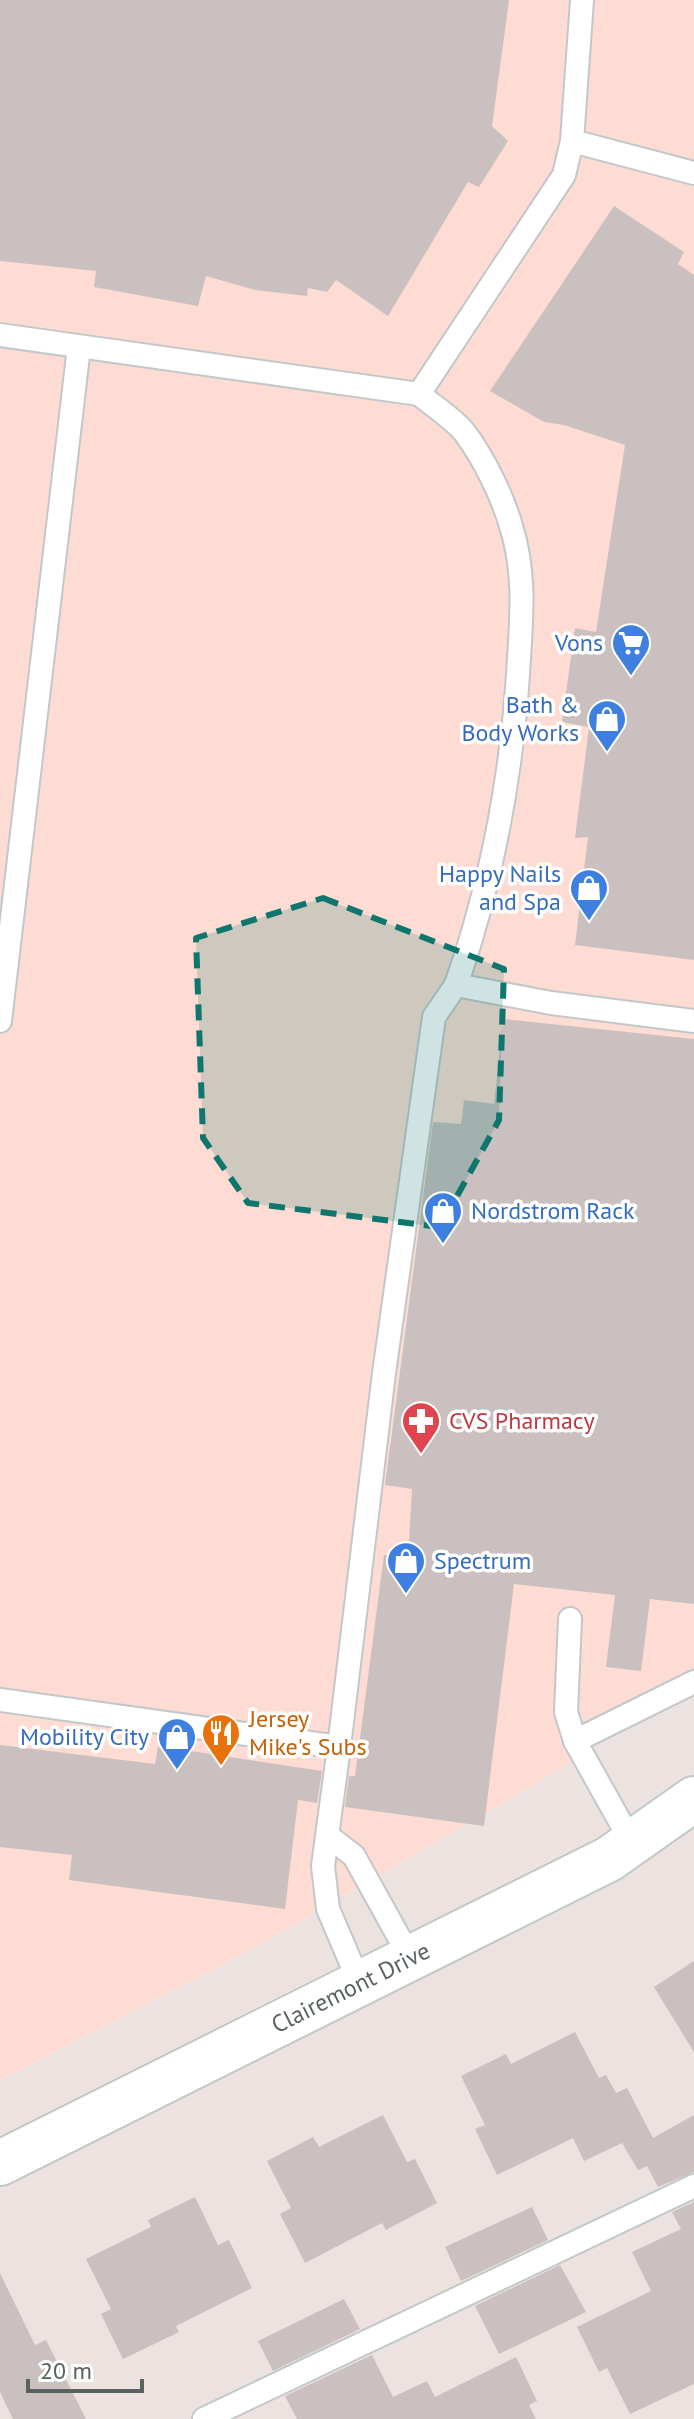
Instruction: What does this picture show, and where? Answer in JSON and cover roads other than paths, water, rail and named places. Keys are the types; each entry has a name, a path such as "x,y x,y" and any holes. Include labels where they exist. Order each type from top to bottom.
{"main road":[{"name":"Clairemont Drive","path":"0,2163 609,1859 694,1799"}],"lane":[{"path":"419,394 564,175 572,141 582,0"},
{"path":"572,141 694,173"},
{"path":"0,335 419,394 464,432 489,475 511,524 524,581 518,684 506,784 487,884 456,985 434,1017 384,1373 323,1866 328,1909 360,1984"},
{"path":"0,1021 79,347"},
{"path":"456,985 551,1003 694,1021"},
{"path":"570,1619 566,1712 575,1741 632,1843"},
{"path":"575,1741 694,1682"},
{"path":"0,1700 339,1747"},
{"path":"328,1836 354,1856 411,1959"},
{"path":"204,2419 694,2186"}],"place":[{"name":"Vons","path":"631,677"},
{"name":"Bath & Body Works","path":"607,753"},
{"name":"Happy Nails and Spa","path":"589,922"},
{"name":"Nordstrom Rack","path":"443,1245"},
{"name":"CVS Pharmacy","path":"421,1455"},
{"name":"Spectrum","path":"406,1595"},
{"name":"Jersey Mike's Subs","path":"221,1767"},
{"name":"Mobility City","path":"177,1771"}]}
